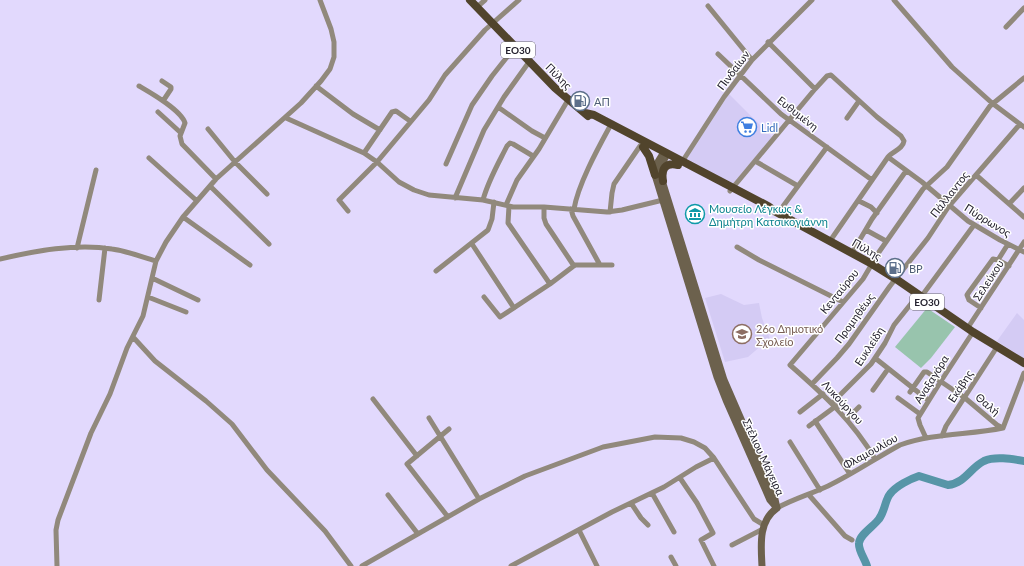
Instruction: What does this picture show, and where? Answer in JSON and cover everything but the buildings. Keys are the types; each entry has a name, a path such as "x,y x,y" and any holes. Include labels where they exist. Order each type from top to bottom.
{"main road":[{"name":"Πύλης","path":"470,0 529,62 568,100 592,120 641,147 664,155"},
{"name":"Πύλης","path":"585,113 594,115 664,155 732,189 767,209 777,212 872,264 970,331 1024,363"},
{"path":"641,147 649,156 655,175"},
{"path":"655,175 656,165 664,155"},
{"name":"Στέλιου Μάγειρα","path":"664,155 660,170 720,368 736,409 774,495 777,508"},
{"path":"663,181 663,172 666,166 680,163"},
{"name":"Στέλιου Μάγειρα","path":"655,175 722,389 769,497 777,508"},
{"path":"762,566 763,527 769,515 777,508"}],"street":[{"path":"57,566 56,530 58,520 91,433 110,394 127,348 143,316 156,261 166,242 183,217 216,179 286,118 330,69 334,54 332,33 320,0"},
{"path":"477,7 485,0"},
{"path":"348,211 339,200 377,162 429,100 445,75 492,22 519,0"},
{"name":"Πινδαίων","path":"680,163 740,75 752,60 768,42 812,0"},
{"path":"894,0 946,60 992,103 1022,126"},
{"path":"708,6 752,60"},
{"path":"1006,27 1024,8"},
{"path":"768,42 815,89"},
{"path":"446,164 472,105 492,76 515,47"},
{"name":"Ευθυμένη","path":"718,54 775,109 872,180"},
{"path":"455,198 484,130 529,62"},
{"path":"732,189 815,89 827,76 830,75 904,140 903,145 891,153 888,157 830,241"},
{"path":"992,103 1006,94 1024,78"},
{"path":"162,81 171,87 163,101"},
{"path":"139,86 163,101 184,121 180,140 184,147 216,179"},
{"path":"316,86 353,114 380,130"},
{"path":"550,284 508,223 508,206 517,180 568,100"},
{"path":"847,118 859,101"},
{"name":"Κενταύρου","path":"790,365 863,279 886,242 926,186 947,167 992,103"},
{"path":"498,107 532,131 545,138"},
{"path":"158,112 181,133"},
{"path":"364,153 392,112 398,112 410,121"},
{"path":"286,118 364,153 377,162 396,179 414,190 429,196 483,200 508,206 610,212 663,200"},
{"name":"Πάλλαντος","path":"896,279 928,238 950,206 976,175 1022,126"},
{"path":"600,265 573,216 572,209 591,164 609,128"},
{"path":"208,129 235,162 267,194"},
{"path":"483,200 495,168 510,143 533,156"},
{"path":"610,212 614,184 641,147"},
{"path":"777,212 827,147"},
{"name":"Πύρρωνος","path":"888,157 974,225 1021,250"},
{"path":"149,158 197,202"},
{"path":"755,161 798,186"},
{"path":"77,248 96,170"},
{"path":"852,253 876,213 906,171"},
{"path":"976,175 1024,217"},
{"path":"210,186 270,244"},
{"path":"1009,204 1024,188"},
{"path":"859,201 871,207 876,213"},
{"path":"436,271 472,244 490,227 494,202"},
{"path":"544,207 546,224 574,266"},
{"path":"183,217 250,265"},
{"name":"Ευκλείδη","path":"809,426 834,404 861,376 888,338 894,325 919,296 974,225"},
{"path":"866,230 886,242"},
{"name":"Σελεύκου","path":"970,331 981,308 1021,250 1024,242"},
{"path":"472,244 514,308"},
{"path":"998,260 1008,244"},
{"path":"737,247 759,260 843,302"},
{"path":"99,300 105,248"},
{"path":"0,259 36,250 105,248 118,250 156,261"},
{"path":"981,308 969,300 967,295 993,259 1009,266"},
{"path":"484,297 500,316 550,284 574,266 612,265"},
{"path":"152,278 198,300"},
{"name":"Προμηθέως","path":"812,384 849,344 896,279"},
{"path":"148,297 186,312"},
{"name":"Αναξαγόρα","path":"926,438 918,421 920,414 970,331"},
{"path":"132,337 155,361 206,401 232,424 267,470 325,531 351,566"},
{"name":"Εκάβης","path":"942,436 946,426 997,348"},
{"path":"875,358 911,390 928,400"},
{"name":"Λυκούργου","path":"790,365 834,404 869,448 875,459"},
{"path":"873,390 888,369"},
{"name":"Θαλή","path":"911,390 926,372 965,398 997,425 1003,428"},
{"path":"1003,428 1024,373"},
{"path":"800,412 823,394"},
{"path":"898,398 920,414"},
{"path":"373,399 417,456"},
{"path":"847,419 859,407"},
{"path":"429,418 479,499"},
{"path":"815,421 850,474"},
{"name":"Φλαμουλίου","path":"777,508 788,502 820,490 900,445 913,440 1003,428"},
{"path":"448,517 407,464 449,429"},
{"path":"362,566 479,499 525,476 585,452 607,445 655,437 681,438 694,442 705,448 714,458 752,516 763,527 732,545"},
{"path":"790,442 820,490"},
{"path":"511,566 652,493 714,458"},
{"path":"680,478 697,503 713,533 701,540 714,566"},
{"path":"652,493 674,532"},
{"path":"388,495 418,534"},
{"path":"808,495 846,536 852,540"},
{"path":"631,503 641,518 648,525"},
{"path":"578,530 597,566"},
{"path":"671,557 676,566"}],"shaded area":[{"path":"729,94 772,137 733,184 686,160"},
{"name":"26ο Δημοτικό Σχολείο","path":"721,294 744,305 759,303 762,318 771,342 762,345 748,357 725,362 705,298"},
{"path":"1017,313 1024,320 1024,359 997,341"}],"green space":[{"path":"927,308 955,327 931,358 921,368 895,347"}],"waterway":[{"path":"867,566 860,549 860,540 864,533 877,522 883,513 888,496 899,486 919,476 948,485 954,484 979,464 988,459 1004,458 1024,461"}],"place":[{"name":"ΑΠ","path":"580,101"},
{"name":"Lidl","path":"747,127"},
{"name":"Μουσείο Λέγκως & Δημήτρη Κατσικογιάννη","path":"695,214"},
{"name":"BP","path":"895,268"},
{"name":"26ο Δημοτικό Σχολείο","path":"742,334"}]}
